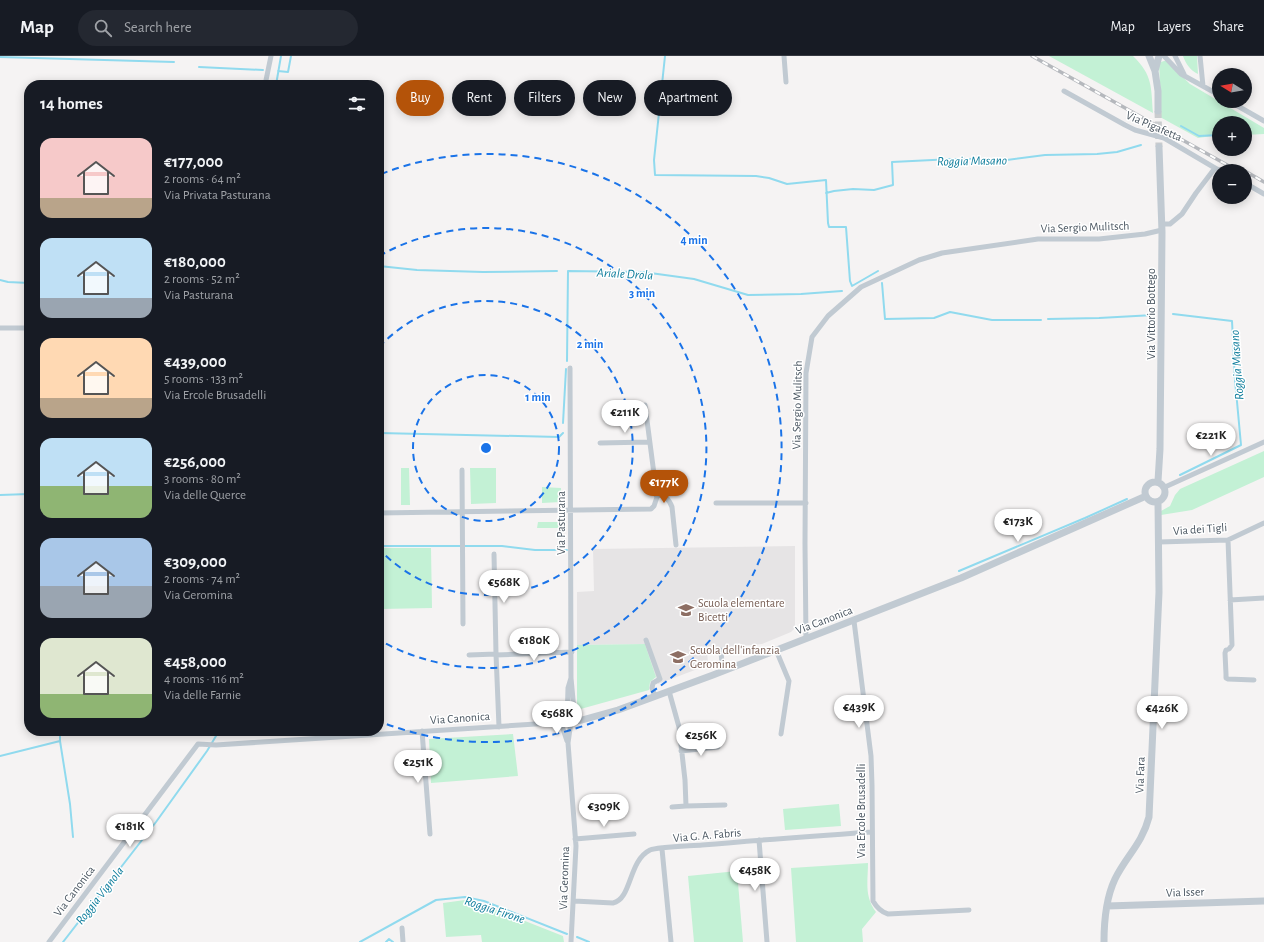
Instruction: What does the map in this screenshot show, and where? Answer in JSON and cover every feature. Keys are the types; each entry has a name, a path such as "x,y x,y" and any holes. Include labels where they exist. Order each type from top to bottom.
{"street":[{"path":"266,80 271,56"},
{"path":"784,56 786,82"},
{"path":"1149,56 1155,71 1158,91 1158,110"},
{"path":"1155,71 1159,56"},
{"path":"1164,56 1181,74 1212,91"},
{"path":"1175,56 1184,75"},
{"path":"1200,56 1202,86"},
{"name":"Via Pigafetta","path":"1064,91 1125,126 1164,138 1212,166"},
{"path":"1241,108 1264,121"},
{"name":"Via Vittorio Bottego","path":"1158,481 1160,449 1162,227 1159,147"},
{"path":"1162,227 1170,224 1182,214 1212,172"},
{"path":"1252,188 1264,194"},
{"name":"Via Sergio Mulitsch","path":"806,639 806,373 812,337 828,316 861,287 919,260 942,253 1038,239 1098,239 1145,234 1162,227"},
{"path":"0,328 24,328"},
{"name":"Via Pasturana","path":"568,722 572,678 570,368"},
{"path":"384,513 647,510 654,506 656,502 656,494 645,405"},
{"path":"600,443 650,442"},
{"path":"1165,487 1264,442"},
{"path":"462,470 463,624"},
{"path":"1158,481 1165,487 1166,494 1162,500 1158,502 1150,501 1146,496 1146,486 1151,482 1158,481"},
{"path":"656,494 664,496 670,502 672,507 676,545"},
{"name":"Via Canonica","path":"384,734 568,722 618,710 854,621 961,578 1146,496"},
{"name":"Via Fara","path":"1104,942 1104,925 1107,906 1116,878 1141,839 1149,817 1159,592 1158,502"},
{"path":"716,503 806,503"},
{"name":"Via dei Tigli","path":"1159,542 1228,540 1264,523"},
{"path":"1228,540 1232,645 1226,650 1225,653 1226,678 1254,680"},
{"name":"Via Canonica","path":"494,554 499,727"},
{"path":"1230,600 1264,598"},
{"name":"Via Ercole Brusadelli","path":"854,621 871,756 873,901 876,907 882,912 895,915 969,910"},
{"path":"646,640 660,679 652,683 655,696"},
{"path":"721,650 724,671"},
{"path":"776,650 789,681 781,734"},
{"path":"469,654 496,655 572,652"},
{"name":"Via Pasturana","path":"568,722 568,688 572,678"},
{"path":"669,691 679,727 685,780 686,806"},
{"name":"Via Geromina","path":"568,722 568,743"},
{"name":"Via Geromina","path":"568,722 568,743 575,839 574,901 571,942"},
{"name":"Via Canonica","path":"422,732 430,834"},
{"name":"Via Canonica","path":"49,942 198,744 216,745 359,736"},
{"path":"681,751 718,747"},
{"path":"672,807 724,805"},
{"name":"Via G. A. Fabris","path":"574,901 618,902 625,894 636,865 650,850 872,832"},
{"path":"575,839 634,834"},
{"path":"759,840 767,942"},
{"path":"662,849 671,942"},
{"name":"Via Isser","path":"1107,906 1264,901"},
{"path":"402,928 403,942"}],"shaded area":[{"name":"Scuola elementare Bicetti","path":"795,546 795,628 791,632 762,644 707,649 708,665 658,684 645,644 577,645 577,592 594,591 593,549"}],"green space":[{"path":"1049,56 1133,56 1140,63 1148,76 1151,89 1153,113"},
{"path":"1183,56 1197,56 1198,74 1185,62"},
{"path":"1166,61 1190,84 1212,97 1212,108 1230,108 1244,116 1212,116 1212,136 1198,138 1160,117 1161,99 1159,65 1161,62"},
{"path":"1252,121 1264,128 1264,134 1252,135"},
{"path":"1264,451 1264,477 1192,510 1161,515 1161,511 1170,506 1175,495 1180,489"},
{"path":"401,468 409,468 410,505 401,505"},
{"path":"470,468 496,468 496,503 471,504"},
{"path":"542,487 561,488 561,502 542,503"},
{"path":"538,522 563,522 563,528 537,528"},
{"path":"384,548 431,548 432,608 384,609"},
{"path":"645,644 656,677 650,682 649,690 577,710 577,645"},
{"path":"513,734 518,776 431,783 429,739"},
{"path":"839,804 841,826 785,830 783,809"},
{"path":"868,863 868,894 872,906 876,912 862,929 863,942 796,942 791,868"},
{"path":"737,871 743,942 694,942 688,876"},
{"path":"465,900 482,904 563,936 564,942 482,942 481,935 446,937 443,903"}],"waterway":[{"name":"Roggia Vignola","path":"277,80 281,56"},
{"path":"278,71 288,72 291,56"},
{"name":"Roggia Masano","path":"665,56 654,160 655,175 756,176 769,178 787,184 826,180 828,223 829,227 846,227 850,281 852,286 878,271"},
{"path":"0,57 174,62"},
{"path":"199,67 263,70"},
{"name":"Roggia Masano","path":"1181,126 1199,136 1212,135"},
{"name":"Roggia Masano","path":"826,193 853,189 874,190 893,185 892,162 953,159 1007,160 1045,155 1097,154 1117,152 1141,145"},
{"path":"384,267 417,270 483,272 557,271"},
{"name":"Ariale Drola","path":"567,361 568,271 643,272 694,279 748,295 801,294 842,291"},
{"name":"Ariale Drola","path":"0,280 24,283"},
{"name":"Roggia Masano","path":"882,283 885,319 934,318 950,312 992,320 1041,320"},
{"name":"Roggia Masano","path":"1173,314 1232,321 1235,380 1241,445 1180,475"},
{"name":"Roggia Masano","path":"1048,319 1154,315"},
{"name":"Ariale Drola","path":"563,423 566,369"},
{"name":"Ariale Drola","path":"384,433 559,437 563,433"},
{"path":"0,495 24,494"},
{"path":"959,571 1127,499"},
{"path":"384,546 502,546 535,550 567,550"},
{"path":"0,756 60,741 60,736"},
{"name":"Roggia Vignola","path":"63,942 156,822 207,751 216,736"},
{"path":"60,741 70,804 73,837"},
{"name":"Roggia Firone","path":"360,942 436,900 465,897 484,901 567,934"},
{"name":"Roggia Firone","path":"577,937 589,942"},
{"name":"Ariale Drola","path":"386,942 389,939 393,942"}],"tunnel":[{"path":"1158,111 1159,147"}],"railway":[{"path":"1032,56 1225,164"},
{"path":"1252,175 1264,182"}],"place":[{"name":"Scuola elementare Bicetti","path":"686,610"},
{"name":"Scuola dell'infanzia Geromina","path":"678,657"}]}
